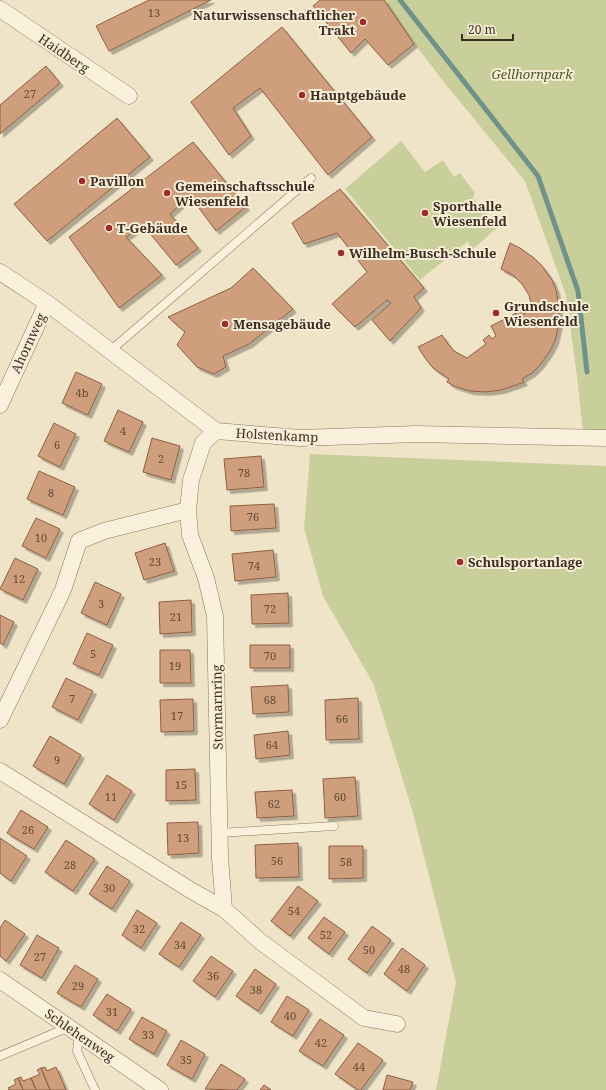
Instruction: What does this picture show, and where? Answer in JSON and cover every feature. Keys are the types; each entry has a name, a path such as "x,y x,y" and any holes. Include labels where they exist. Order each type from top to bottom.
{"street":[{"name":"Haidberg","path":"0,9 129,96"},
{"path":"0,272 47,303 216,431"},
{"name":"Ahornweg","path":"0,405 47,303"},
{"name":"Holstenkamp","path":"216,431 300,438 418,434 606,438"},
{"name":"Stormarnring","path":"216,431 203,443 191,480 188,510 190,535 206,578 215,616 219,833 224,909"},
{"path":"0,720 64,590 79,541 104,531 188,510"},
{"path":"0,771 192,891 224,909 261,942 364,1018 397,1024"},
{"name":"Schlehenweg","path":"0,980 160,1090"}],"lane":[{"path":"110,351 311,178"},
{"path":"219,833 334,826"},
{"path":"0,1056 75,1032 78,1042 77,1051 95,1090"}],"green space":[{"name":"Gellhornpark","path":"382,0 606,0 606,433 583,432 566,295 525,181 443,81"},
{"name":"Sporthalle Wiesenfeld","path":"401,141 425,172 443,160 454,177 460,173 475,193 473,198 498,227 471,251 468,241 420,280 345,189"},
{"path":"310,454 606,466 606,1090 436,1090 456,982 413,813 373,683 323,596 304,528"}],"building":[{"path":"149,0 211,0 109,51 96,26"},
{"name":"Naturwissenschaftlicher Trakt","path":"320,0 384,0 414,44 388,65 365,39 351,53 313,6"},
{"name":"Hauptgebäude","path":"282,27 372,137 328,175 260,88 233,108 251,136 229,155 191,102"},
{"path":"46,66 60,83 0,134 0,105"},
{"name":"Pavillon","path":"117,118 150,157 47,241 14,204"},
{"name":"T-Gebäude","path":"193,142 246,207 216,231 190,196 170,214 198,248 176,265 143,225 126,237 162,275 119,308 69,237"},
{"name":"Wilhelm-Busch-Schule","path":"340,189 424,288 414,297 421,308 390,341 372,320 391,303 387,300 355,327 332,304 367,272 337,233 304,244 292,223"},
{"path":"510,243 534,258 552,280 556,290 559,307 559,324 555,341 540,365 532,373 522,379 524,382 501,390 486,392 470,391 454,386 447,382 449,379 433,368 418,347 442,335 454,351 467,358 486,344 483,340 489,335 492,339 496,336 491,326 522,310 524,314 532,308 529,295 522,284 513,275 501,269"},
{"name":"Mensagebäude","path":"253,268 293,309 249,344 223,356 226,367 214,374 197,367 177,345 185,332 168,317 231,288"},
{"path":"76,372 102,384 88,415 62,403"},
{"path":"118,410 143,422 129,452 104,441"},
{"path":"54,423 76,434 60,467 38,456"},
{"path":"152,438 180,446 171,480 143,472"},
{"path":"261,456 264,487 227,490 224,459"},
{"path":"39,471 75,487 63,515 27,499"},
{"path":"274,504 276,528 231,531 230,506"},
{"path":"36,518 60,529 46,558 22,546"},
{"path":"165,543 174,571 144,580 135,553"},
{"path":"273,550 276,577 235,581 232,554"},
{"path":"15,558 38,569 23,600 0,589"},
{"path":"95,582 121,594 107,625 81,613"},
{"path":"288,593 289,623 252,624 251,595"},
{"path":"191,600 192,632 160,634 159,602"},
{"path":"0,615 14,622 3,645 0,643"},
{"path":"87,633 113,645 99,675 73,664"},
{"path":"250,645 290,645 290,668 250,668"},
{"path":"160,650 190,650 191,683 160,683"},
{"path":"66,678 93,691 78,720 52,707"},
{"path":"288,685 289,712 253,714 251,687"},
{"path":"358,698 359,739 326,740 325,700"},
{"path":"193,699 194,731 161,732 160,700"},
{"path":"288,731 290,755 256,759 254,735"},
{"path":"50,736 81,755 64,784 33,766"},
{"path":"195,769 196,800 166,801 166,770"},
{"path":"107,775 132,791 114,820 89,804"},
{"path":"355,777 358,816 325,818 323,779"},
{"path":"292,790 294,816 257,818 255,792"},
{"path":"21,810 48,827 34,849 7,833"},
{"path":"198,822 199,853 168,855 167,823"},
{"path":"0,838 27,856 11,881 0,873"},
{"path":"66,840 95,859 73,891 45,872"},
{"path":"298,843 299,877 256,878 255,845"},
{"path":"329,846 363,846 363,878 329,879"},
{"path":"107,866 130,881 112,909 89,894"},
{"path":"298,886 318,901 290,936 271,921"},
{"path":"137,910 157,923 141,948 122,935"},
{"path":"324,917 345,932 329,954 308,938"},
{"path":"5,920 25,934 6,961 0,956 0,928"},
{"path":"181,922 201,935 179,967 159,954"},
{"path":"372,926 391,940 367,973 348,959"},
{"path":"37,935 59,948 42,978 20,965"},
{"path":"402,948 425,965 407,991 384,974"},
{"path":"211,956 233,971 215,997 193,981"},
{"path":"75,965 98,979 81,1007 57,993"},
{"path":"255,969 276,984 258,1011 236,996"},
{"path":"107,994 131,1009 117,1031 93,1015"},
{"path":"287,996 309,1010 293,1036 271,1022"},
{"path":"142,1017 167,1031 154,1054 129,1039"},
{"path":"320,1019 344,1035 323,1066 299,1051"},
{"path":"181,1040 205,1054 192,1079 167,1065"},
{"path":"358,1043 383,1060 361,1090 358,1090 335,1074"},
{"path":"221,1064 245,1079 237,1090 205,1089"},
{"path":"45,1067 47,1071 56,1067 66,1090 50,1090 41,1068"},
{"path":"41,1068 50,1090 36,1090 31,1078 40,1074 37,1070"},
{"path":"387,1075 413,1082 410,1090 383,1090"},
{"path":"21,1077 23,1081 31,1078 36,1090 23,1090 18,1078"},
{"path":"18,1078 23,1090 9,1090 8,1088 16,1084 14,1080"},
{"path":"264,1085 271,1090 260,1090"}],"waterway":[{"path":"400,0 538,176 578,291 587,372"}],"place":[{"name":"Naturwissenschaftlicher Trakt","path":"363,22"},
{"name":"Hauptgebäude","path":"302,95"},
{"name":"Pavillon","path":"82,181"},
{"name":"Gemeinschaftsschule Wiesenfeld","path":"167,193"},
{"name":"Sporthalle Wiesenfeld","path":"425,213"},
{"name":"T-Gebäude","path":"109,228"},
{"name":"Wilhelm-Busch-Schule","path":"341,253"},
{"name":"Grundschule Wiesenfeld","path":"496,313"},
{"name":"Mensagebäude","path":"225,324"},
{"name":"Schulsportanlage","path":"460,562"}]}
